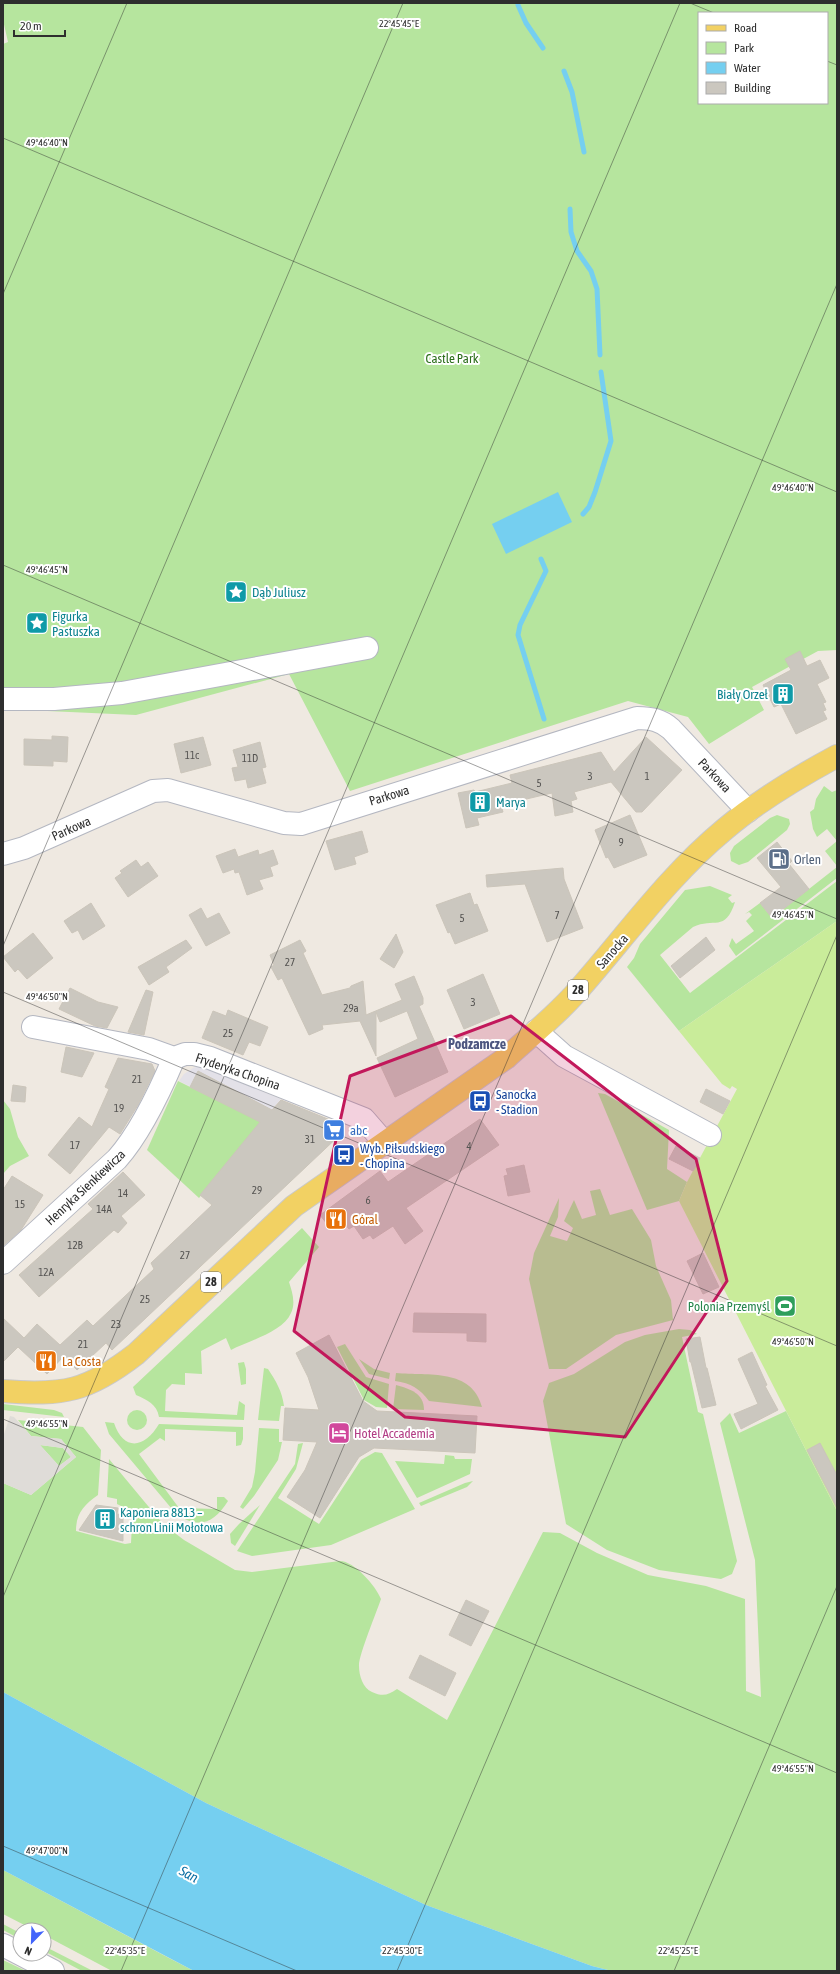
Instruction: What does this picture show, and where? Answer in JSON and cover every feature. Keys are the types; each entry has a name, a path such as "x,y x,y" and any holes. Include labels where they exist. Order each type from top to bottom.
{"main road":[{"name":"Sanocka","path":"384,1142 506,1058 536,1032 571,998 669,884 725,829 748,811 793,781 837,756"},
{"name":"28","path":"3,1391 28,1393 70,1391 113,1372 136,1354 294,1206 384,1142"}],"street":[{"path":"3,699 54,700 122,693 367,648"},
{"name":"Parkowa","path":"3,854 24,848 46,839 152,790 168,790 284,823 301,824 637,718 656,720 671,729 748,811"},
{"path":"32,1027 149,1049 174,1058"},
{"path":"536,1032 564,1056 710,1136"},
{"name":"Fryderyka Chopina","path":"174,1058 185,1054 194,1054 210,1058 341,1109 364,1119 384,1142"},
{"name":"Henryka Sienkiewicza","path":"3,1263 117,1159 131,1144 174,1058"},
{"path":"3,1946 53,1971"}],"highlighted area":[{"path":"511,1016 696,1159 727,1281 625,1437 405,1417 294,1331 350,1076"}],"shaded area":[{"path":"200,1066 281,1099 261,1122 179,1081 184,1074 193,1068"},
{"path":"10,1416 14,1417 31,1436 61,1439 76,1457 31,1495 3,1483 3,1437","holes":["40,1445 63,1448 71,1457 59,1466"]}],"green space":[{"name":"Castle Park","path":"3,3 837,3 837,650 818,651 752,687 764,710 709,744 688,717 628,701 350,791 289,674 136,715 3,709 3,44 8,42 3,20"},
{"path":"824,786 832,792 837,790 837,841 827,829 817,837 813,829 810,812 814,809 816,799"},
{"path":"777,815 789,819 790,824 787,830 748,862 739,865 731,861 730,853 734,846 770,818"},
{"path":"837,841 837,866 825,851"},
{"path":"837,867 837,878 736,956 729,946 732,938 736,944 754,931 746,921 752,915 749,912 745,914 760,903 772,918"},
{"path":"837,881 837,921 679,1031 627,967 634,958 640,944 685,890 710,886 732,895 728,898 732,903 735,902 731,912 723,921 700,924 693,927 660,955 690,993"},
{"name":"Polonia Przemyśl","path":"837,921 837,1511 679,1201 687,1182 737,1089 732,1086 730,1089 722,1084 679,1031"},
{"path":"178,1081 261,1122 199,1198 147,1150"},
{"path":"598,1093 605,1094 669,1130 667,1169 687,1182 679,1201 647,1210"},
{"path":"3,1100 10,1109 18,1137 29,1156 10,1166 3,1174"},
{"path":"600,1189 610,1215 632,1209 651,1240 656,1266 671,1300 673,1320 616,1335 566,1369 549,1369 529,1279 534,1253 559,1198 558,1217 550,1236 567,1241 573,1228 564,1221 574,1200 582,1219 596,1215 590,1191"},
{"path":"302,1228 319,1247 289,1282 293,1297 293,1305 287,1320 273,1331 231,1350 226,1338 201,1351 202,1374 185,1373 185,1385 172,1384 166,1390 165,1411 237,1415 239,1401 245,1405 244,1420 159,1417 154,1406 136,1395 133,1387"},
{"path":"679,1329 690,1330 697,1334 682,1337 698,1412 703,1414 737,1561 732,1574 721,1579 659,1570 607,1550 566,1524 543,1401 549,1383 574,1374 625,1342 645,1335"},
{"path":"345,1344 366,1377 389,1384 387,1408 376,1407 364,1400 337,1347"},
{"path":"359,1359 374,1369 390,1373 389,1379 369,1374"},
{"path":"244,1362 246,1369 246,1384 241,1385 238,1363"},
{"path":"264,1368 268,1369 271,1373 282,1396 284,1406 281,1406 279,1421 258,1420"},
{"path":"396,1373 447,1376 459,1380 469,1386 477,1394 482,1407 429,1401 415,1387 406,1383 395,1381"},
{"path":"396,1385 411,1390 419,1396 422,1399 424,1410 393,1409"},
{"path":"3,1404 54,1410 62,1413 64,1417 3,1410"},
{"path":"137,1410 144,1413 147,1420 144,1427 137,1430 130,1427 127,1420 130,1413"},
{"path":"786,1411 837,1511 837,1971 612,1971 592,1966 426,1905 206,1803 3,1692 3,1483 31,1495 76,1457 61,1439 31,1436 18,1420 83,1427 101,1450 98,1495 85,1506 79,1514 76,1531 125,1544 131,1543 132,1524 130,1515 122,1512 121,1506 117,1504 117,1499 107,1497 109,1459 163,1524 184,1540 235,1570 252,1572 340,1561 352,1565 370,1581 381,1599 359,1661 360,1674 364,1685 376,1694 385,1695 397,1689 447,1720 543,1532 560,1533 597,1553 648,1575 706,1586 745,1599 746,1691 761,1697 755,1560 720,1423 730,1413 739,1433"},
{"path":"105,1422 114,1423 123,1439 135,1443 141,1442 147,1438 159,1424 243,1427 243,1439 241,1445 236,1446 236,1432 165,1429 165,1441 160,1438 139,1454 179,1508 217,1509 217,1497 224,1497 228,1501 212,1519 206,1522 193,1522 177,1515 109,1434"},
{"path":"259,1428 279,1429 279,1442 282,1442 278,1460 254,1496 243,1509 240,1507 252,1487 255,1472"},
{"path":"303,1443 296,1469 278,1498 319,1524 361,1460 375,1452 382,1453 415,1509 331,1545 252,1556 237,1551 295,1464 298,1444"},
{"path":"40,1445 63,1448 71,1457 59,1466"},
{"path":"445,1455 454,1456 455,1459 472,1459 470,1474 417,1498 395,1461 444,1464"},
{"path":"473,1481 467,1487 421,1506 419,1503 465,1483"},
{"path":"260,1505 235,1546 231,1543 230,1534"},
{"path":"3,1870 194,1971 112,1971 52,1939 52,1922 18,1922 3,1914"},
{"path":"3,1924 12,1929 12,1935 3,1930"},
{"path":"52,1950 93,1971 82,1971 52,1955"},
{"path":"3,1960 26,1971 3,1971"}],"water":[{"path":"558,492 572,522 506,554 492,524"},
{"name":"San","path":"3,1692 206,1803 426,1905 592,1966 612,1971 194,1971 3,1870"}],"building":[{"name":"Biały Orzeł","path":"800,651 807,666 820,660 829,678 817,684 826,702 823,703 826,710 823,711 827,719 796,734 781,704 774,707 763,685 791,670 785,659"},
{"path":"52,736 68,737 67,762 53,761 53,766 24,765 24,739 52,740"},
{"path":"203,737 211,765 181,773 174,744"},
{"path":"646,737 682,770 642,812 636,812 611,782 574,792 577,799 571,801 573,812 555,816 552,793 501,805 503,812 477,818 479,825 466,828 458,793 474,790 475,792 512,783 510,775 601,752 614,772"},
{"path":"260,742 266,767 262,768 266,783 248,788 246,779 235,781 232,768 238,767 233,750"},
{"path":"630,815 647,855 614,868 608,857 606,858 595,830"},
{"path":"362,831 368,852 354,857 356,864 335,870 326,841"},
{"path":"777,842 792,861 789,864 809,889 772,918 760,903 781,887 757,858"},
{"path":"235,849 238,857 258,850 259,855 273,850 278,864 270,867 273,876 259,880 263,889 247,895 239,872 235,873 234,869 223,873 216,856"},
{"path":"136,860 141,867 148,862 158,876 128,897 115,878 122,873 120,871"},
{"path":"563,868 564,879 583,928 547,942 525,884 487,887 486,875"},
{"path":"470,893 474,905 477,904 488,931 455,944 450,932 448,933 436,905"},
{"path":"91,903 105,926 83,940 78,930 72,933 64,921"},
{"path":"201,908 207,919 219,913 230,933 206,946 189,915"},
{"path":"33,933 53,958 27,979 18,969 15,972 3,957"},
{"path":"396,934 403,952 394,968 380,959"},
{"path":"706,937 715,950 680,978 671,966"},
{"path":"186,940 192,948 166,967 169,972 149,985 138,967"},
{"path":"300,940 306,951 303,953 322,995 350,988 351,986 363,981 366,1015 402,1000 395,984 414,976 423,998 423,1004 419,1006 448,1072 395,1097 377,1058 418,1039 407,1011 380,1022 376,1012 376,1056 360,1021 322,1025 323,1029 309,1035 282,978 278,980 271,967 274,965 270,955"},
{"path":"483,974 500,1014 464,1029 447,990"},
{"path":"70,988 98,1002 118,1007 107,1028 95,1026 59,1009"},
{"path":"146,990 153,992 144,1035 128,1032"},
{"path":"228,1010 268,1027 260,1046 249,1042 243,1055 202,1038 213,1011 226,1016"},
{"path":"66,1047 94,1053 82,1077 61,1072"},
{"path":"118,1058 152,1064 155,1071 138,1105 120,1134 109,1127 70,1174 48,1155 79,1117 92,1127 109,1089 105,1087"},
{"path":"198,1071 272,1110 281,1100 340,1124 343,1132 112,1350 106,1343 77,1370 64,1356 47,1374 18,1347 3,1362 3,1318 24,1338 37,1324 60,1345 87,1320 93,1326 154,1269 151,1263 212,1205 200,1195 260,1122 190,1087"},
{"path":"13,1085 26,1087 25,1102 11,1101"},
{"path":"706,1089 730,1101 723,1114 700,1102"},
{"path":"480,1119 499,1145 406,1208 423,1231 405,1244 393,1226 373,1239 370,1235 363,1239 354,1226 349,1229 342,1220 331,1229 320,1215 380,1171 388,1182"},
{"path":"676,1146 700,1158 693,1171 669,1159"},
{"path":"524,1165 530,1192 508,1196 504,1176 508,1175 506,1169"},
{"path":"123,1172 145,1195 121,1216 127,1223 118,1233 114,1230 39,1297 19,1275 93,1209 88,1204"},
{"path":"12,1176 43,1195 21,1230 3,1246 3,1190"},
{"path":"703,1253 719,1287 703,1294 687,1261"},
{"path":"414,1313 486,1314 486,1342 467,1341 467,1333 413,1332"},
{"name":"Hotel Accademia","path":"329,1335 363,1401 377,1411 477,1416 475,1453 374,1448 359,1457 320,1518 287,1497 305,1470 317,1442 283,1440 285,1408 319,1410 308,1377 296,1353"},
{"path":"700,1337 706,1368 716,1405 702,1408 690,1362 686,1339"},
{"path":"752,1352 767,1385 765,1386 778,1410 741,1429 734,1414 758,1404 738,1359"},
{"path":"820,1443 837,1475 837,1508 807,1450"},
{"name":"Kaponiera 8813 – schron Linii Mołotowa","path":"96,1505 118,1508 117,1514 123,1515 123,1541 79,1530"},
{"path":"466,1600 489,1611 471,1646 449,1635"},
{"path":"420,1655 456,1673 445,1696 409,1678"}],"waterway":[{"path":"518,5 526,23 543,48"},
{"path":"564,71 572,92 584,152"},
{"path":"570,209 571,232 577,251 591,271 597,289 600,355"},
{"path":"583,514 589,507 595,492 611,441 601,372"},
{"path":"541,559 546,571 520,625 518,635 544,719"}],"place":[{"name":"Dąb Juliusz","path":"236,592"},
{"name":"Figurka Pastuszka","path":"37,623"},
{"name":"Biały Orzeł","path":"783,694"},
{"name":"Marya","path":"480,802"},
{"name":"Orlen","path":"779,859"},
{"name":"Sanocka - Stadion","path":"480,1101"},
{"name":"abc","path":"334,1130"},
{"name":"Wyb. Piłsudskiego - Chopina","path":"344,1155"},
{"name":"Góral","path":"336,1219"},
{"name":"Polonia Przemyśl","path":"785,1306"},
{"name":"La Costa","path":"46,1361"},
{"name":"Hotel Accademia","path":"339,1433"},
{"name":"Kaponiera 8813 – schron Linii Mołotowa","path":"105,1519"}],"district":[{"name":"Podzamcze","path":"477,1044"}]}
